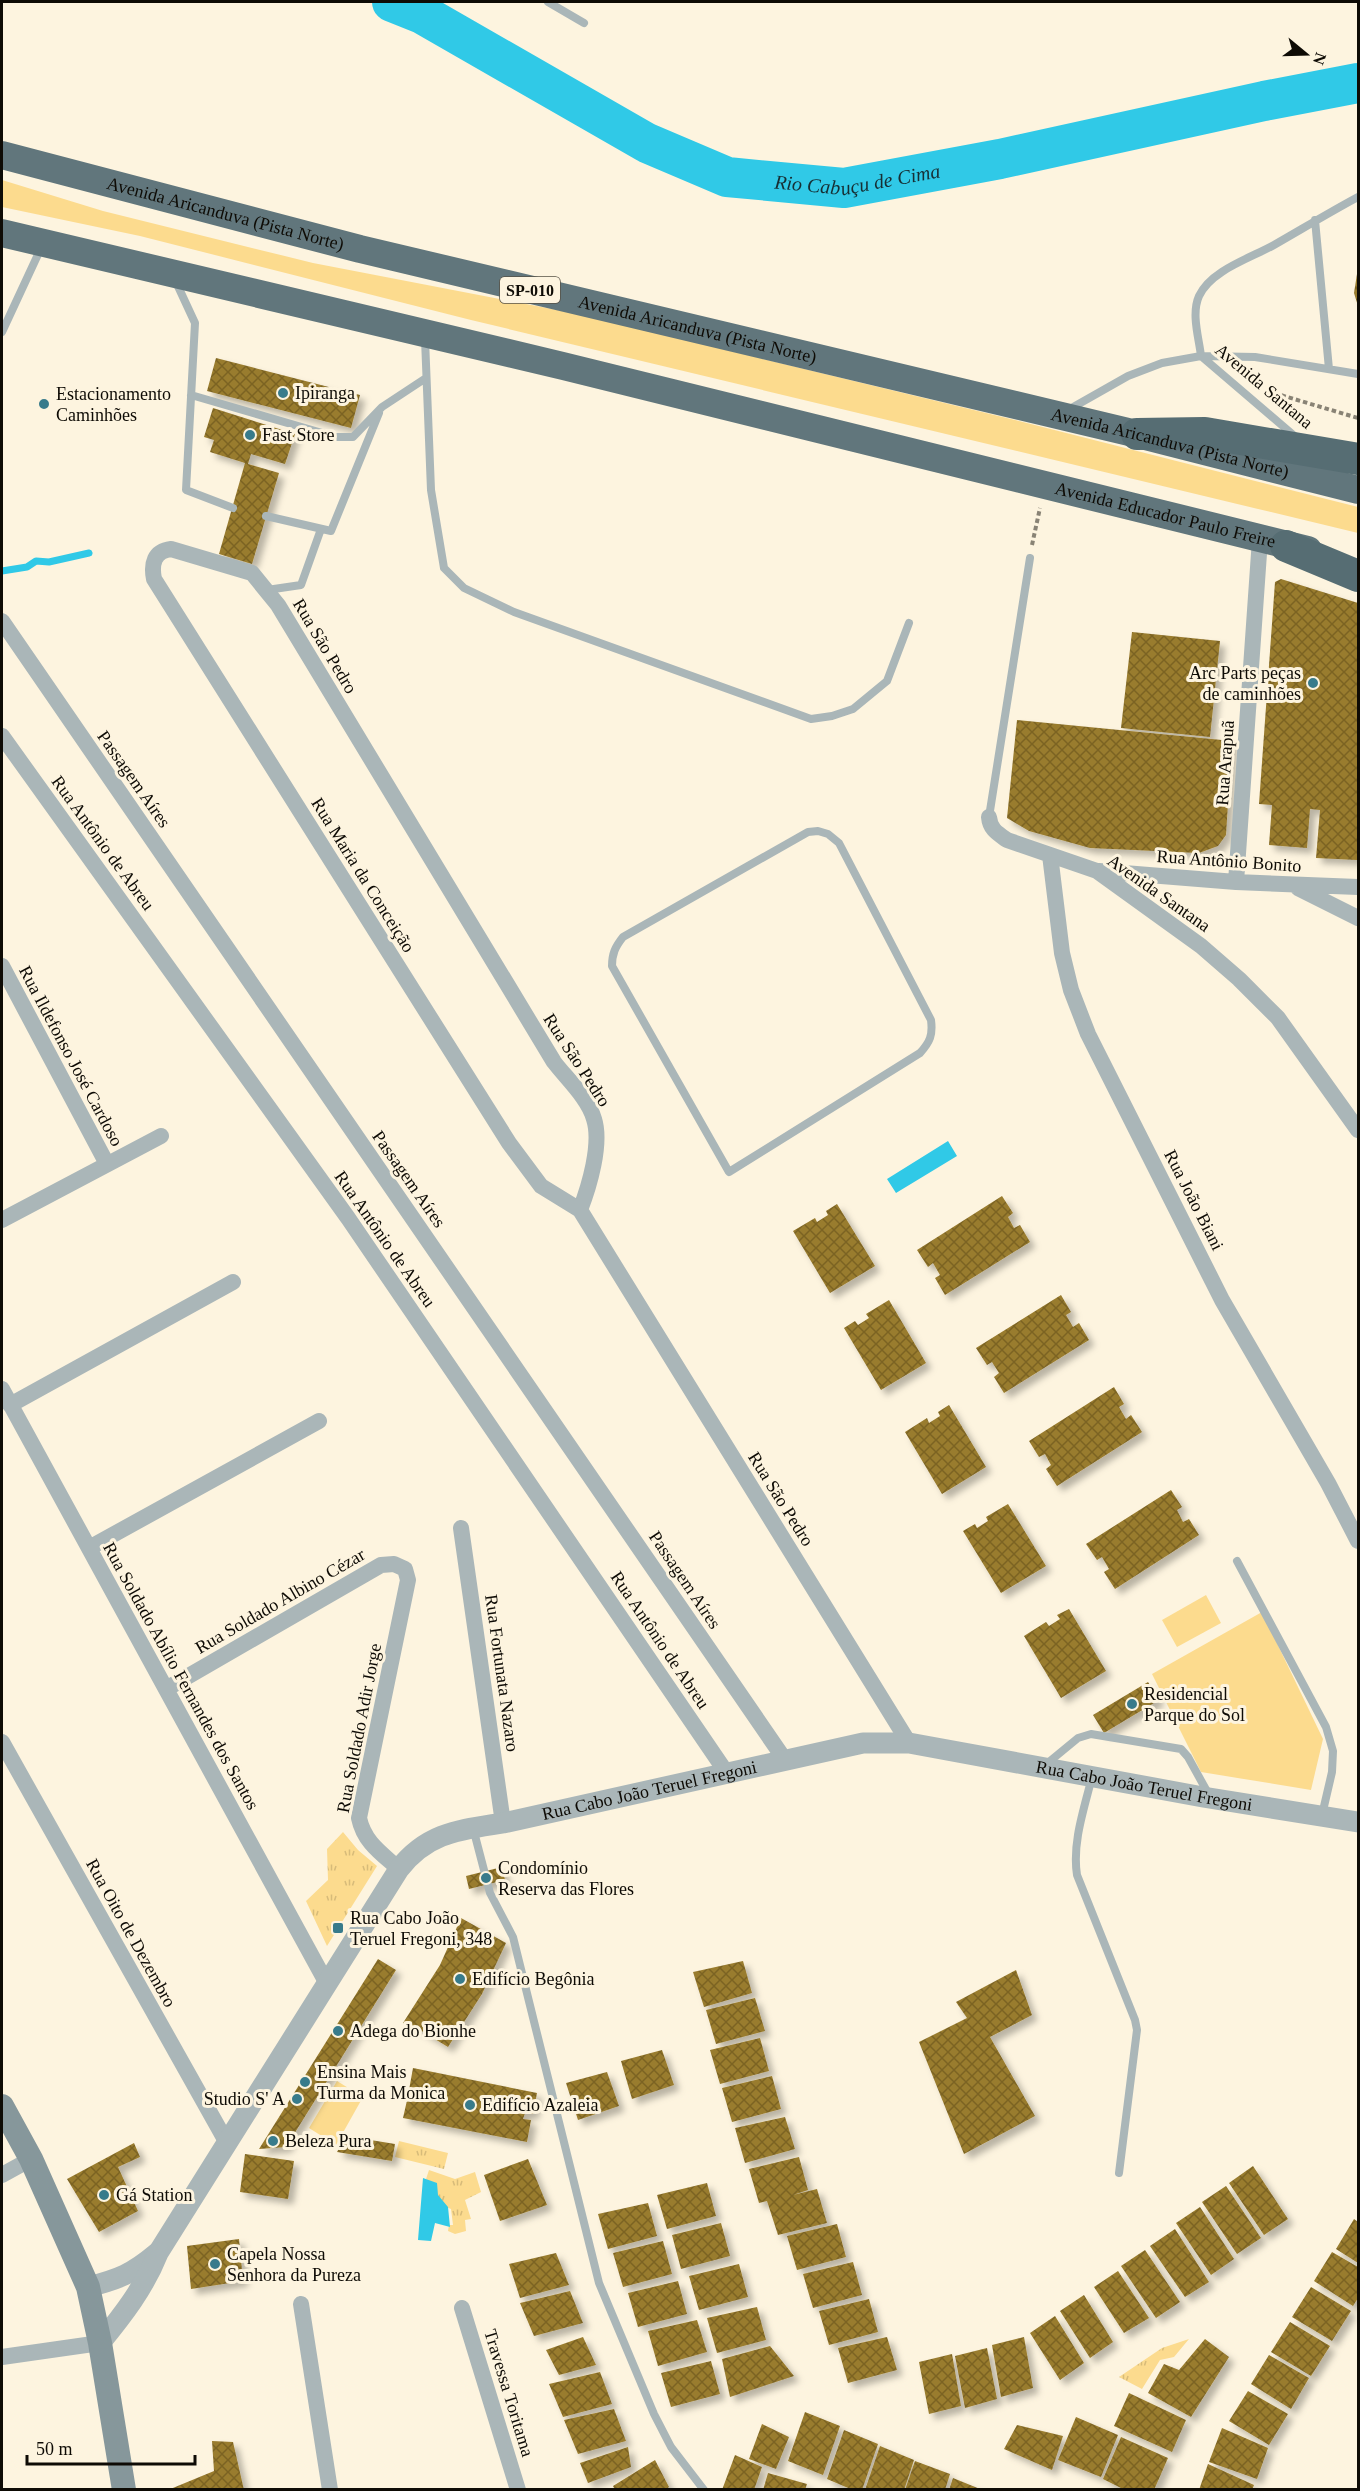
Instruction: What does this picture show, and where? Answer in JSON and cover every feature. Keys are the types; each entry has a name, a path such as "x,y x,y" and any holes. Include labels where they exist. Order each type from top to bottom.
{"highway":[{"name":"Avenida Aricanduva (Pista Norte)","path":"2,155 360,249 1137,434 1359,490"},
{"path":"2,235 172,272 1045,484"},
{"path":"1137,434 1205,433 1359,459"},
{"name":"Avenida Educador Paulo Freire","path":"1045,484 1273,542"},
{"path":"1273,542 1359,561"},
{"path":"1273,542 1359,576"}],"main road":[{"path":"2,2106 31,2159 88,2287 100,2343 124,2490"}],"street":[{"name":"Rua Arapuã","path":"1236,882 1273,542"},
{"name":"Rua São Pedro","path":"171,549 252,573 267,590 554,1062 579,1093 595,1119 596,1151 588,1188 580,1210 909,1743"},
{"name":"Rua Maria da Conceição","path":"171,549 156,555 152,566 154,579 160,589 508,1143 541,1186 580,1210"},
{"name":"Passagem Aíres","path":"2,621 6,639 785,1760"},
{"name":"Rua Antônio de Abreu","path":"2,736 348,1218 726,1772"},
{"name":"Avenida Santana","path":"989,817 994,832 1007,840 1097,871 1201,946 1239,979 1278,1018 1359,1130"},
{"name":"Rua João Biani","path":"1050,855 1062,953 1071,990 1088,1034 1222,1300 1359,1541"},
{"name":"Rua Antônio Bonito","path":"1097,871 1236,882 1359,887"},
{"path":"1292,885 1359,918"},
{"name":"Rua Ildefonso José Cardoso","path":"2,966 107,1164"},
{"path":"2,1220 161,1136"},
{"path":"10,1405 233,1282"},
{"name":"Rua Soldado Abílio Fernandes dos Santos","path":"2,1389 326,1982"},
{"path":"89,1548 319,1421"},
{"name":"Rua Fortunata Nazaro","path":"461,1528 503,1823"},
{"name":"Rua Soldado Albino Cézar","path":"166,1689 381,1565 394,1564 405,1569 408,1580"},
{"name":"Rua Soldado Adir Jorge","path":"399,1869 369,1842 362,1832 359,1818 408,1580"},
{"name":"Rua Oito de Dezembro","path":"2,1742 6,1763 227,2143"},
{"name":"Rua Cabo João Teruel Fregoni","path":"100,2343 137,2296 158,2253 399,1869 409,1856 431,1840 449,1832 503,1823 863,1743 909,1743 1210,1798 1359,1822"},
{"path":"2,2175 31,2159"},
{"name":"Rua Cabo João Teruel Fregoni","path":"88,2287 125,2276 158,2253"},
{"path":"301,2304 330,2490"},
{"name":"Travessa Toritama","path":"462,2308 518,2490"},
{"path":"2,2356 100,2343"}],"lane":[{"path":"548,2 584,23"},
{"path":"1359,197 1272,246 1230,266 1204,288 1199,296 1196,314 1201,356 1255,357 1359,374"},
{"path":"1315,220 1329,369"},
{"path":"2,332 42,243"},
{"path":"172,272 195,323 186,490 233,508"},
{"path":"424,333 430,490 444,568 464,588 514,612 811,719 832,716 853,709 887,681 909,623"},
{"name":"Avenida Santana","path":"1060,416 1128,376 1162,363 1201,356 1312,451"},
{"path":"191,395 336,437 354,437 382,407 426,378"},
{"path":"266,516 331,531 382,407"},
{"path":"267,590 301,585 321,529"},
{"name":"Avenida Santana","path":"989,817 1030,558"},
{"path":"818,831 828,834 839,843 931,1020 933,1033 928,1044 920,1053 729,1172 612,966 612,956 616,945 623,937 808,832 818,831"},
{"path":"1237,1561 1326,1727 1333,1751 1332,1772 1322,1815"},
{"path":"1042,1767 1078,1738 1091,1734 1181,1749 1188,1757 1210,1798"},
{"path":"1092,1777 1078,1835 1075,1860 1077,1875 1137,2030 1119,2173"},
{"path":"473,1828 490,1893 513,1937 599,2283 654,2415 671,2446 704,2490"}],"path":[{"path":"1232,381 1359,418"},
{"path":"1030,558 1045,484"}],"green space":[{"path":"2,180 103,211 313,263 578,314 1015,420 1358,507 1358,533 471,320 140,236 2,207"},
{"path":"1206,1595 1221,1623 1177,1647 1162,1620"},
{"path":"1262,1612 1323,1739 1311,1790 1201,1772 1152,1674"},
{"path":"343,1832 358,1850 377,1866 327,1946 306,1901 328,1880 327,1849"},
{"path":"337,2081 363,2097 336,2145 309,2128"},
{"path":"399,2141 448,2153 444,2169 395,2157"},
{"path":"429,2170 455,2179 475,2172 481,2192 465,2200 471,2219 465,2220 466,2231 455,2234 448,2231 449,2225 453,2225 451,2209 446,2207 426,2179"},
{"path":"1189,2339 1174,2357 1160,2360 1142,2389 1119,2377 1162,2348"}],"water":[{"path":"948,1141 957,1156 896,1193 887,1179"},
{"path":"423,2178 437,2183 438,2195 448,2207 450,2227 435,2223 431,2241 418,2240"}],"building":[{"path":"1358,274 1358,306 1354,293"},
{"name":"Ipiranga","path":"216,358 360,395 351,428 207,391"},
{"path":"213,408 295,434 285,464 251,454 248,464 279,473 252,564 219,554 245,463 210,452 214,440 204,437"},
{"name":"Arc Parts peças de caminhões","path":"1281,579 1358,603 1357,860 1316,858 1320,810 1310,809 1307,848 1269,845 1272,805 1259,804 1275,582"},
{"path":"1132,632 1220,641 1210,737 1121,728"},
{"path":"1017,720 1232,741 1226,835 1218,846 1199,853 1090,848 1029,831 1007,818"},
{"path":"1002,1196 1013,1213 1008,1217 1014,1228 1020,1225 1030,1242 945,1295 935,1278 940,1275 933,1263 928,1267 917,1250"},
{"path":"837,1204 875,1266 830,1293 793,1231 815,1218 817,1222 828,1215 826,1211"},
{"path":"1061,1295 1071,1312 1066,1315 1073,1327 1079,1323 1089,1340 1004,1393 994,1377 999,1373 992,1362 987,1365 976,1348"},
{"path":"889,1300 926,1363 881,1390 844,1328 855,1321 858,1325 869,1318 866,1314"},
{"path":"1114,1387 1124,1404 1119,1407 1126,1419 1131,1415 1142,1432 1057,1486 1046,1469 1051,1465 1045,1454 1039,1457 1029,1441"},
{"path":"949,1405 986,1467 942,1494 905,1432 927,1418 929,1423 940,1416 938,1412"},
{"path":"1171,1490 1182,1507 1177,1510 1183,1522 1189,1519 1199,1535 1115,1589 1104,1572 1109,1569 1102,1557 1097,1560 1086,1544"},
{"path":"1008,1504 1046,1566 1001,1593 963,1531 975,1524 977,1528 988,1521 986,1517"},
{"path":"1069,1609 1106,1671 1061,1698 1024,1636 1046,1622 1049,1626 1060,1619 1057,1615"},
{"name":"Residencial Parque do Sol","path":"1148,1682 1159,1700 1104,1733 1093,1715"},
{"name":"Condomínio Reserva das Flores","path":"502,1867 505,1880 469,1889 466,1876"},
{"name":"Edifício Begônia","path":"461,1918 506,1943 482,1994 448,2047 420,2030 403,2023 440,1965"},
{"path":"378,1959 396,1970 286,2147 259,2149"},
{"path":"743,1961 752,1993 704,2007 693,1972"},
{"path":"1016,1970 1032,2015 990,2037 1035,2116 964,2154 919,2042 967,2018 956,2002"},
{"path":"755,1998 765,2031 716,2044 706,2010"},
{"path":"760,2038 769,2071 720,2084 710,2050"},
{"path":"662,2050 674,2085 632,2099 621,2061"},
{"name":"Edifício Azaleia","path":"413,2068 537,2093 533,2114 525,2113 523,2119 531,2120 527,2142 403,2118 408,2096 415,2098 416,2091 409,2090"},
{"path":"607,2072 619,2106 578,2120 566,2083"},
{"path":"772,2076 781,2109 732,2122 722,2088"},
{"path":"785,2117 795,2149 745,2163 735,2128"},
{"path":"346,2136 395,2144 392,2161 337,2152"},
{"name":"Gá Station","path":"134,2143 140,2157 118,2167 138,2211 99,2232 67,2179"},
{"path":"245,2154 294,2161 288,2199 240,2192"},
{"path":"799,2157 808,2190 793,2195 817,2189 827,2223 778,2235 767,2201 759,2203 749,2169"},
{"path":"528,2159 547,2205 500,2221 484,2175"},
{"path":"1253,2166 1288,2219 1264,2235 1229,2183"},
{"path":"707,2183 716,2216 667,2229 657,2195"},
{"path":"1226,2186 1261,2238 1237,2254 1202,2202"},
{"path":"648,2203 657,2236 608,2249 598,2214"},
{"path":"1200,2207 1234,2259 1211,2275 1176,2223"},
{"path":"1354,2219 1358,2222 1358,2263 1336,2249"},
{"path":"721,2223 730,2256 681,2269 672,2235"},
{"path":"837,2224 846,2257 797,2270 787,2236"},
{"path":"1175,2229 1209,2282 1185,2297 1150,2246"},
{"name":"Capela Nossa Senhora da Pureza","path":"239,2239 243,2281 191,2289 187,2246"},
{"path":"663,2241 672,2274 623,2287 613,2253"},
{"path":"1145,2250 1180,2302 1156,2318 1121,2266"},
{"path":"1332,2252 1358,2267 1358,2298 1353,2306 1314,2281"},
{"path":"556,2253 569,2285 520,2298 509,2264"},
{"path":"853,2262 862,2295 813,2308 803,2274"},
{"path":"739,2264 748,2297 699,2310 689,2276"},
{"path":"1118,2271 1149,2318 1124,2333 1094,2287"},
{"path":"678,2281 687,2314 638,2327 628,2293"},
{"path":"1311,2287 1351,2311 1332,2341 1292,2317"},
{"path":"570,2291 583,2323 534,2336 520,2303"},
{"path":"1084,2295 1113,2342 1090,2358 1060,2311"},
{"path":"869,2299 878,2332 829,2345 819,2311"},
{"path":"757,2307 766,2340 717,2353 707,2318"},
{"path":"1055,2316 1084,2363 1060,2380 1030,2333"},
{"path":"697,2320 707,2352 658,2366 648,2331"},
{"path":"1290,2322 1330,2346 1311,2376 1271,2352"},
{"path":"583,2337 596,2365 559,2375 546,2350"},
{"path":"887,2337 897,2370 848,2383 838,2348"},
{"path":"1024,2337 1033,2388 1001,2397 992,2345"},
{"path":"1205,2339 1229,2357 1191,2417 1148,2393 1164,2364 1179,2370"},
{"path":"770,2346 794,2376 730,2397 722,2359"},
{"path":"987,2348 997,2399 965,2408 955,2356"},
{"path":"952,2354 961,2406 929,2414 919,2362"},
{"path":"1269,2355 1309,2378 1291,2409 1251,2384"},
{"path":"711,2361 720,2394 671,2407 661,2373"},
{"path":"600,2372 612,2404 563,2417 549,2384"},
{"path":"1248,2391 1288,2414 1269,2445 1229,2421"},
{"path":"1129,2393 1186,2420 1172,2452 1114,2426"},
{"path":"614,2409 626,2441 578,2454 564,2420"},
{"path":"805,2412 840,2426 823,2475 788,2461"},
{"path":"1076,2417 1118,2435 1101,2477 1058,2460"},
{"path":"762,2424 789,2437 776,2469 749,2459"},
{"path":"1017,2425 1063,2436 1052,2470 1004,2449"},
{"path":"1222,2428 1268,2448 1257,2479 1209,2462"},
{"path":"844,2430 878,2444 862,2490 853,2490 827,2479"},
{"path":"1121,2437 1168,2458 1154,2490 1125,2490 1103,2479"},
{"path":"212,2441 233,2442 244,2490 168,2490 214,2471"},
{"path":"880,2446 914,2460 904,2490 865,2490"},
{"path":"628,2447 631,2467 588,2483 580,2463"},
{"path":"735,2455 762,2467 754,2490 722,2490"},
{"path":"655,2460 669,2487 665,2490 615,2490 613,2486"},
{"path":"915,2461 950,2474 945,2490 905,2490"},
{"path":"1208,2464 1254,2485 1252,2490 1199,2490"},
{"path":"768,2473 807,2484 805,2490 763,2490"},
{"path":"953,2478 980,2489 980,2490 949,2490"}],"waterway":[{"name":"Rio Cabuçu de Cima","path":"392,2 422,14 647,143 727,177 844,188 1000,159 1264,101 1358,83"},
{"path":"2,571 27,567 36,561 49,562 89,553"}],"place":[{"name":"Ipiranga","path":"283,393"},
{"name":"Estacionamento Caminhões","path":"44,404"},
{"name":"Fast Store","path":"250,435"},
{"name":"Arc Parts peças de caminhões","path":"1313,683"},
{"name":"Residencial Parque do Sol","path":"1132,1704"},
{"name":"Condomínio Reserva das Flores","path":"486,1878"},
{"name":"Rua Cabo João Teruel Fregoni, 348","path":"338,1928"},
{"name":"Edifício Begônia","path":"460,1979"},
{"name":"Adega do Bionhe","path":"338,2031"},
{"name":"Ensina Mais Turma da Monica","path":"305,2082"},
{"name":"Studio S' A","path":"297,2099"},
{"name":"Edifício Azaleia","path":"470,2105"},
{"name":"Beleza Pura","path":"273,2141"},
{"name":"Gá Station","path":"104,2195"},
{"name":"Capela Nossa Senhora da Pureza","path":"215,2264"}]}
